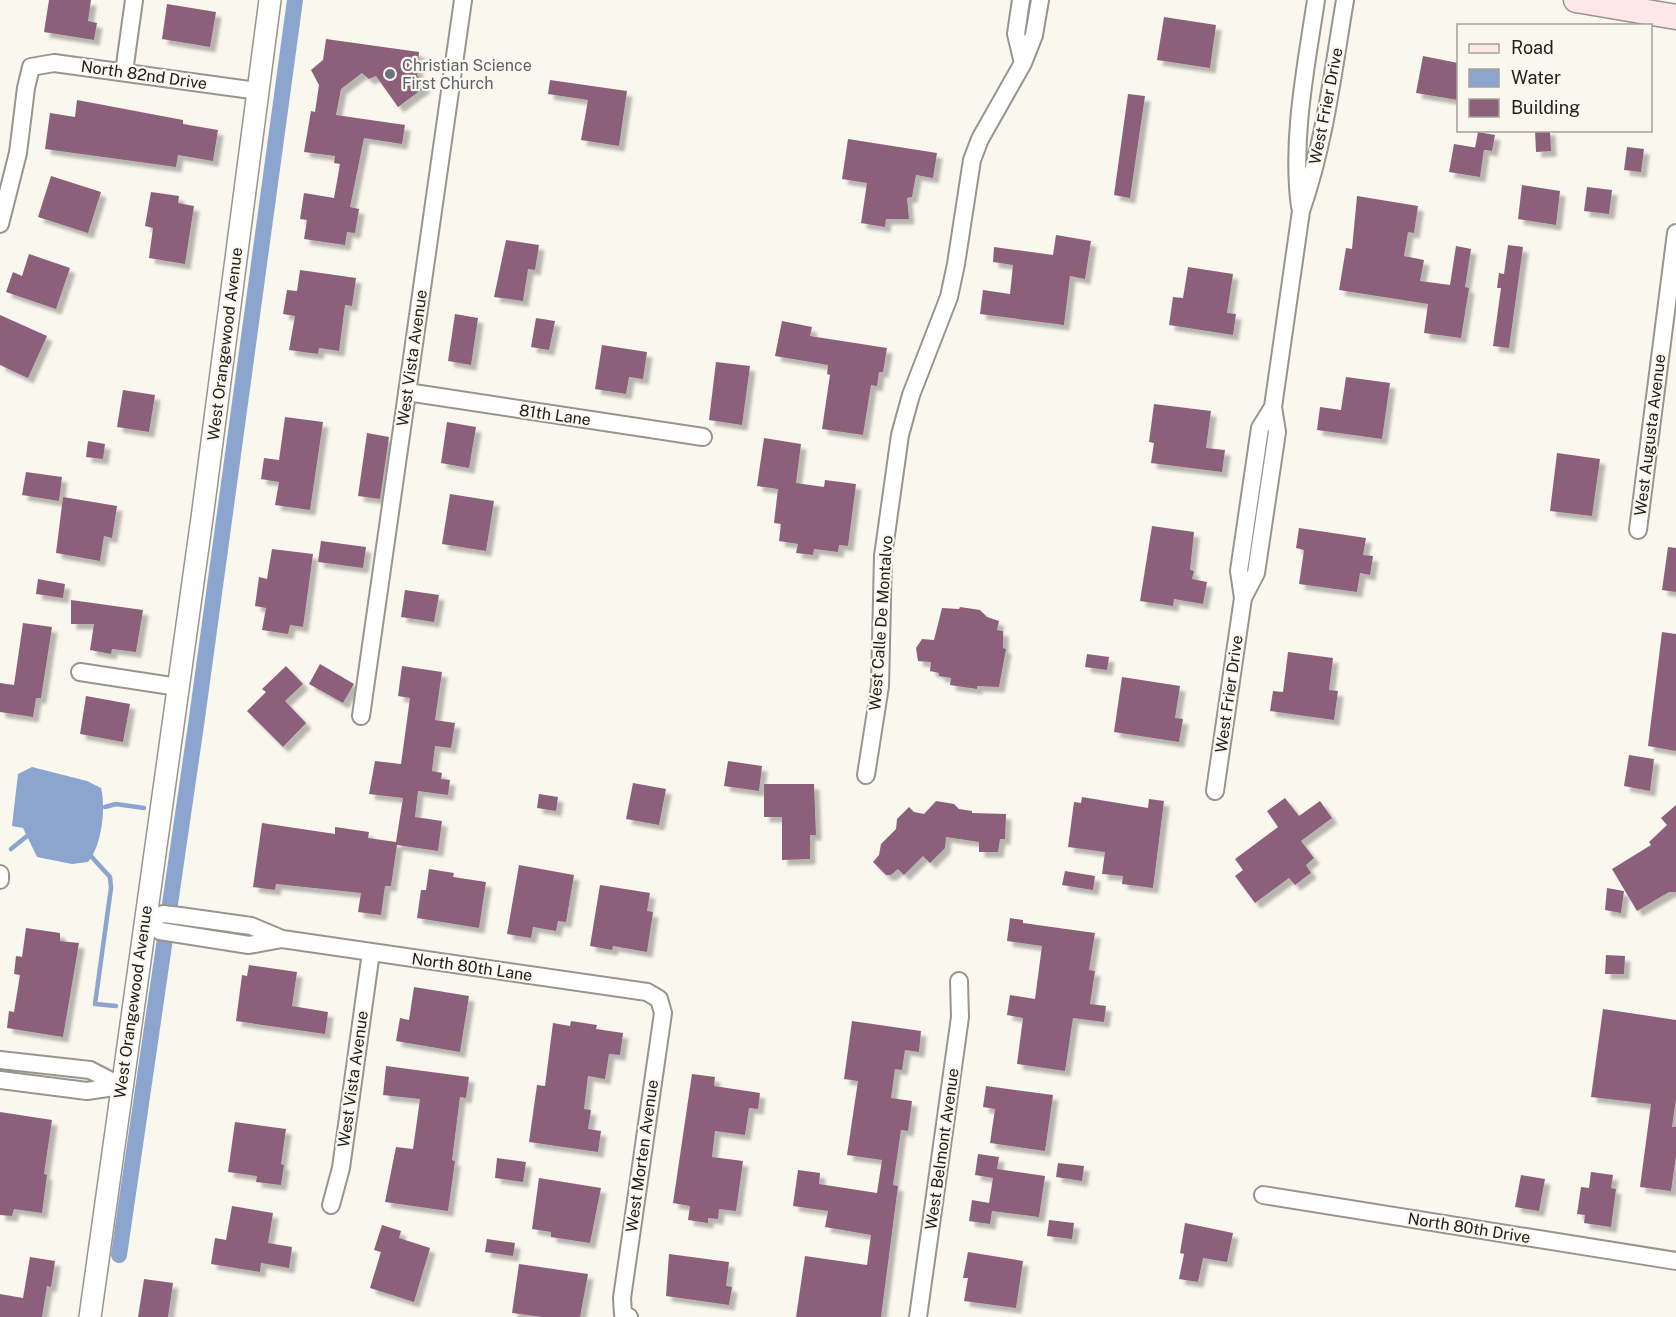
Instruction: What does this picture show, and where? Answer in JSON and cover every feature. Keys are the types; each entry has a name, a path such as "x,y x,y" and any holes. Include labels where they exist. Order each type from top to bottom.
{"main road":[{"path":"1576,0 1676,16"}],"street":[{"path":"124,72 134,0"},
{"name":"West Orangewood Avenue","path":"90,1317 121,1086 163,923 178,687 270,0"},
{"name":"West Vista Avenue","path":"361,716 463,0"},
{"name":"West Frier Drive","path":"1301,211 1297,181 1308,51 1316,0"},
{"name":"West Frier Drive","path":"1215,790 1243,598 1256,573 1277,432 1273,406 1301,211 1311,180 1337,55 1345,0"},
{"path":"1023,63 1016,34 1021,3 1039,4"},
{"name":"West Calle De Montalvo","path":"866,775 879,686 883,556 900,435 911,395 948,297 956,264 972,160 980,139 1023,63 1034,35 1039,4"},
{"path":"1308,51 1337,55"},
{"name":"North 82nd Drive","path":"0,224 18,153 26,88 31,67 54,63 258,91"},
{"name":"West Augusta Avenue","path":"1638,530 1676,233"},
{"name":"81th Lane","path":"407,392 703,436"},
{"path":"80,672 178,687"},
{"path":"0,874 0,880"},
{"name":"North 80th Lane","path":"163,923 230,923 251,926 282,939 647,992 659,999"},
{"name":"North 80th Lane","path":"163,923 228,942 249,945 282,939"},
{"path":"228,942 230,923"},
{"name":"West Vista Avenue","path":"331,1205 341,1168 371,952"},
{"name":"West Belmont Avenue","path":"918,1317 960,1017 959,981"},
{"name":"West Morten Avenue","path":"626,1315 622,1298 663,1013 659,999"},
{"path":"0,1060 90,1070 121,1086"},
{"path":"46,1086 50,1064"},
{"path":"0,1080 87,1091 121,1086"},
{"name":"North 80th Drive","path":"1263,1195 1676,1261"}],"water":[{"path":"32,767 87,781 101,788 102,826 97,846 88,862 72,864 37,857 23,828 12,826 18,774"}],"building":[{"path":"49,0 91,0 88,21 97,23 94,40 44,32"},
{"path":"167,4 216,12 210,47 162,39"},
{"path":"1164,17 1216,25 1210,68 1157,60"},
{"path":"326,39 419,52 417,75 425,87 398,107 376,76 369,79 362,73 341,89 336,115 405,125 402,144 364,138 350,207 359,209 355,233 347,232 345,245 304,239 307,220 300,219 304,193 334,198 340,164 334,163 335,156 304,152 311,111 315,112 319,85 311,70 323,60"},
{"path":"1423,56 1457,63 1457,100 1416,93"},
{"path":"550,80 627,91 619,146 581,140 588,100 548,94"},
{"path":"1128,94 1145,96 1130,198 1114,195"},
{"path":"77,100 183,120 183,124 218,130 213,161 178,155 176,167 45,149 50,113 75,117"},
{"path":"1478,132 1495,135 1492,151 1475,148"},
{"path":"1535,132 1550,132 1551,151 1536,152"},
{"path":"848,139 937,153 933,178 916,175 912,197 907,198 909,219 886,219 885,227 861,223 867,183 842,179"},
{"path":"1454,144 1484,149 1480,177 1449,172"},
{"path":"1627,147 1644,149 1641,172 1624,170"},
{"path":"51,176 101,192 88,233 38,217"},
{"path":"1522,185 1560,191 1556,225 1518,219"},
{"path":"1587,187 1612,190 1609,214 1584,211"},
{"path":"151,192 179,196 178,203 194,206 185,264 149,258 153,228 145,226"},
{"path":"1357,196 1418,206 1414,233 1408,232 1404,256 1424,260 1420,281 1450,285 1456,246 1471,249 1465,287 1469,288 1461,338 1424,333 1428,304 1339,290 1346,248 1352,249"},
{"path":"1056,235 1091,241 1085,279 1070,276 1064,325 980,314 983,290 1010,294 1013,265 993,262 994,247 1053,255"},
{"path":"506,240 539,245 535,270 528,269 523,301 494,297"},
{"path":"1508,245 1523,247 1509,348 1493,346 1501,288 1497,288 1499,273 1504,274"},
{"path":"29,254 70,268 56,309 6,292 13,272 22,276"},
{"path":"1188,267 1233,274 1227,313 1236,314 1233,335 1169,325 1173,297 1183,298"},
{"path":"300,270 356,278 352,306 345,305 339,351 319,348 318,354 289,350 295,316 283,314 287,290 297,291"},
{"path":"455,314 478,318 471,365 448,361"},
{"path":"0,315 47,336 28,378 0,365"},
{"path":"536,318 555,321 549,350 531,347"},
{"path":"782,321 812,327 810,336 887,348 883,372 879,372 877,386 871,385 863,435 822,429 830,375 827,374 828,365 775,356"},
{"path":"602,345 647,352 643,379 629,377 626,394 595,389"},
{"path":"716,362 750,366 742,425 709,420"},
{"path":"1346,377 1390,383 1382,439 1317,430 1320,407 1341,410"},
{"path":"123,390 155,395 149,432 117,427"},
{"path":"1154,404 1211,411 1206,448 1225,450 1222,472 1151,463 1154,443 1149,442"},
{"path":"285,417 323,422 310,510 275,505 279,482 261,479 264,458 279,460"},
{"path":"447,422 476,427 469,468 441,463"},
{"path":"367,433 389,437 380,499 358,496"},
{"path":"764,438 801,444 796,483 824,487 825,480 856,484 848,546 839,545 838,552 814,549 813,555 796,553 798,544 779,541 781,524 774,523 778,489 757,486"},
{"path":"88,441 105,444 103,459 86,457"},
{"path":"1557,453 1600,459 1592,516 1550,511"},
{"path":"26,472 62,477 59,501 22,495"},
{"path":"450,494 494,501 486,551 442,544"},
{"path":"63,497 117,506 112,538 104,536 100,561 56,553"},
{"path":"1152,526 1194,532 1190,570 1194,571 1192,579 1207,582 1203,604 1174,599 1173,606 1140,601"},
{"path":"1299,528 1366,538 1363,555 1373,556 1370,575 1360,573 1357,592 1299,584 1304,550 1296,548"},
{"path":"321,541 366,547 363,568 318,562"},
{"path":"1668,547 1676,548 1676,592 1662,590"},
{"path":"272,549 313,554 303,627 290,625 288,634 262,630 266,608 255,606 259,577 267,579"},
{"path":"38,579 65,584 63,598 36,594"},
{"path":"405,590 439,595 434,622 401,617"},
{"path":"71,600 143,610 136,652 112,649 111,654 90,650 94,624 71,624"},
{"path":"960,607 980,610 987,617 999,621 997,630 1003,631 1003,648 1006,649 999,687 977,686 977,689 950,685 951,678 939,676 939,673 930,671 931,662 918,661 916,648 922,639 934,640 942,608 959,609"},
{"path":"23,623 52,627 41,698 36,698 33,717 0,712 0,683 14,685"},
{"path":"1662,632 1676,634 1676,751 1648,746"},
{"path":"1288,652 1333,658 1329,690 1338,691 1334,720 1270,711 1273,691 1283,692"},
{"path":"1087,654 1109,657 1107,670 1085,667"},
{"path":"320,664 354,684 343,703 309,684"},
{"path":"286,666 303,684 285,701 306,723 283,747 247,711 266,692 262,689"},
{"path":"402,666 442,672 435,720 455,723 451,748 435,746 432,771 442,773 441,779 450,780 448,795 418,791 415,817 442,821 438,851 397,845 391,886 385,886 381,915 358,912 361,893 276,884 275,890 253,887 262,823 335,834 335,827 369,832 368,838 396,842 403,798 369,794 375,761 401,764 410,698 398,696"},
{"path":"1122,677 1180,686 1175,718 1183,719 1179,742 1114,732"},
{"path":"86,696 130,704 123,742 80,734"},
{"path":"1629,755 1654,759 1650,791 1624,786"},
{"path":"728,761 762,766 759,791 724,786"},
{"path":"633,783 666,789 659,825 626,819"},
{"path":"764,784 814,784 816,835 810,835 810,859 782,860 782,817 764,817"},
{"path":"539,794 558,797 556,811 537,808"},
{"path":"1082,797 1148,808 1149,799 1164,801 1153,888 1122,884 1123,876 1102,874 1105,852 1068,847 1074,802 1081,803"},
{"path":"1285,798 1299,816 1320,801 1332,818 1301,841 1314,858 1306,865 1311,873 1295,885 1289,878 1255,903 1235,876 1243,870 1235,859 1278,827 1267,811"},
{"path":"936,801 954,804 959,809 972,811 972,813 1006,814 1005,839 1000,839 998,852 979,852 979,842 946,837 945,848 930,863 923,856 904,875 898,869 891,875 886,875 873,862 879,855 881,844 896,829 897,819 909,807 914,812 924,814"},
{"path":"1676,805 1676,892 1669,892 1637,911 1612,869 1651,845 1649,842 1667,825 1661,818"},
{"path":"519,865 574,875 566,922 558,921 556,931 533,927 531,938 507,934"},
{"path":"429,869 454,873 453,877 486,882 479,928 417,918 421,890 426,890"},
{"path":"1065,871 1095,876 1093,890 1062,885"},
{"path":"600,885 650,893 647,911 653,912 647,952 613,946 612,950 590,946"},
{"path":"1607,888 1624,891 1621,913 1605,910"},
{"path":"1010,918 1023,920 1023,923 1095,933 1089,970 1095,971 1090,1004 1106,1006 1104,1022 1073,1018 1065,1071 1017,1064 1023,1018 1007,1015 1010,995 1035,999 1042,946 1007,941"},
{"path":"26,928 60,933 60,941 79,943 63,1037 7,1028 9,1011 14,1012 20,975 14,974 16,956 22,957"},
{"path":"1606,955 1625,956 1624,974 1605,974"},
{"path":"249,965 297,972 292,1006 328,1012 325,1034 236,1021 242,975 247,976"},
{"path":"414,987 469,996 460,1052 396,1041 400,1018 409,1020"},
{"path":"1603,1009 1676,1020 1676,1099 1672,1127 1676,1127 1676,1156 1671,1191 1640,1187 1651,1104 1591,1097"},
{"path":"571,1021 597,1025 596,1029 623,1033 620,1055 609,1054 605,1079 588,1076 584,1109 591,1110 588,1129 601,1131 598,1152 529,1142 537,1085 545,1086 553,1023 570,1026"},
{"path":"852,1021 921,1031 919,1052 905,1050 902,1070 895,1069 891,1098 912,1101 908,1131 901,1130 893,1185 898,1186 881,1317 796,1317 805,1256 867,1265 871,1235 825,1227 828,1211 793,1206 798,1170 820,1173 819,1184 877,1193 882,1160 847,1155 858,1081 844,1079"},
{"path":"386,1066 469,1077 466,1098 460,1097 448,1211 385,1202 396,1147 413,1149 420,1099 383,1095"},
{"path":"692,1074 715,1077 714,1086 760,1093 758,1109 749,1108 745,1135 715,1131 712,1157 743,1161 736,1211 719,1209 718,1219 708,1218 708,1223 688,1220 690,1206 673,1203"},
{"path":"986,1086 1053,1095 1045,1151 990,1143 995,1109 983,1107"},
{"path":"0,1112 52,1120 44,1174 47,1175 42,1213 14,1209 12,1216 0,1215"},
{"path":"235,1122 286,1129 281,1164 284,1165 281,1185 256,1182 257,1176 228,1172"},
{"path":"978,1154 999,1157 997,1169 1045,1176 1039,1217 992,1211 990,1224 969,1221 972,1200 989,1203 993,1178 975,1175"},
{"path":"497,1158 526,1162 523,1182 495,1178"},
{"path":"1058,1163 1084,1166 1082,1181 1056,1177"},
{"path":"1591,1172 1613,1175 1611,1188 1616,1189 1611,1227 1584,1223 1585,1215 1577,1214 1581,1187 1589,1188"},
{"path":"1521,1175 1545,1179 1539,1211 1515,1207"},
{"path":"539,1178 601,1188 590,1243 551,1237 551,1232 532,1229"},
{"path":"232,1206 273,1213 268,1243 292,1247 289,1268 261,1263 260,1272 211,1264 215,1238 226,1240"},
{"path":"1049,1220 1074,1223 1072,1239 1047,1236"},
{"path":"1185,1223 1233,1233 1227,1262 1203,1258 1198,1282 1179,1279 1184,1254 1180,1253"},
{"path":"382,1225 401,1231 399,1238 430,1248 414,1302 370,1288 381,1252 374,1250"},
{"path":"487,1239 515,1243 513,1256 485,1252"},
{"path":"968,1252 1023,1261 1016,1308 964,1301 968,1278 963,1278"},
{"path":"669,1254 729,1262 726,1286 732,1287 729,1305 666,1296"},
{"path":"30,1257 55,1261 51,1287 47,1286 42,1317 0,1317 0,1294 23,1298"},
{"path":"519,1264 588,1274 580,1317 543,1317 512,1313"},
{"path":"144,1279 173,1283 168,1317 138,1317"}],"waterway":[{"path":"119,1255 197,718 295,0"},
{"path":"105,807 116,804 144,808"},
{"path":"11,849 27,836"},
{"path":"89,854 110,877 111,888 95,1004 116,1006"}],"place":[{"name":"Christian Science First Church","path":"390,74"}]}
